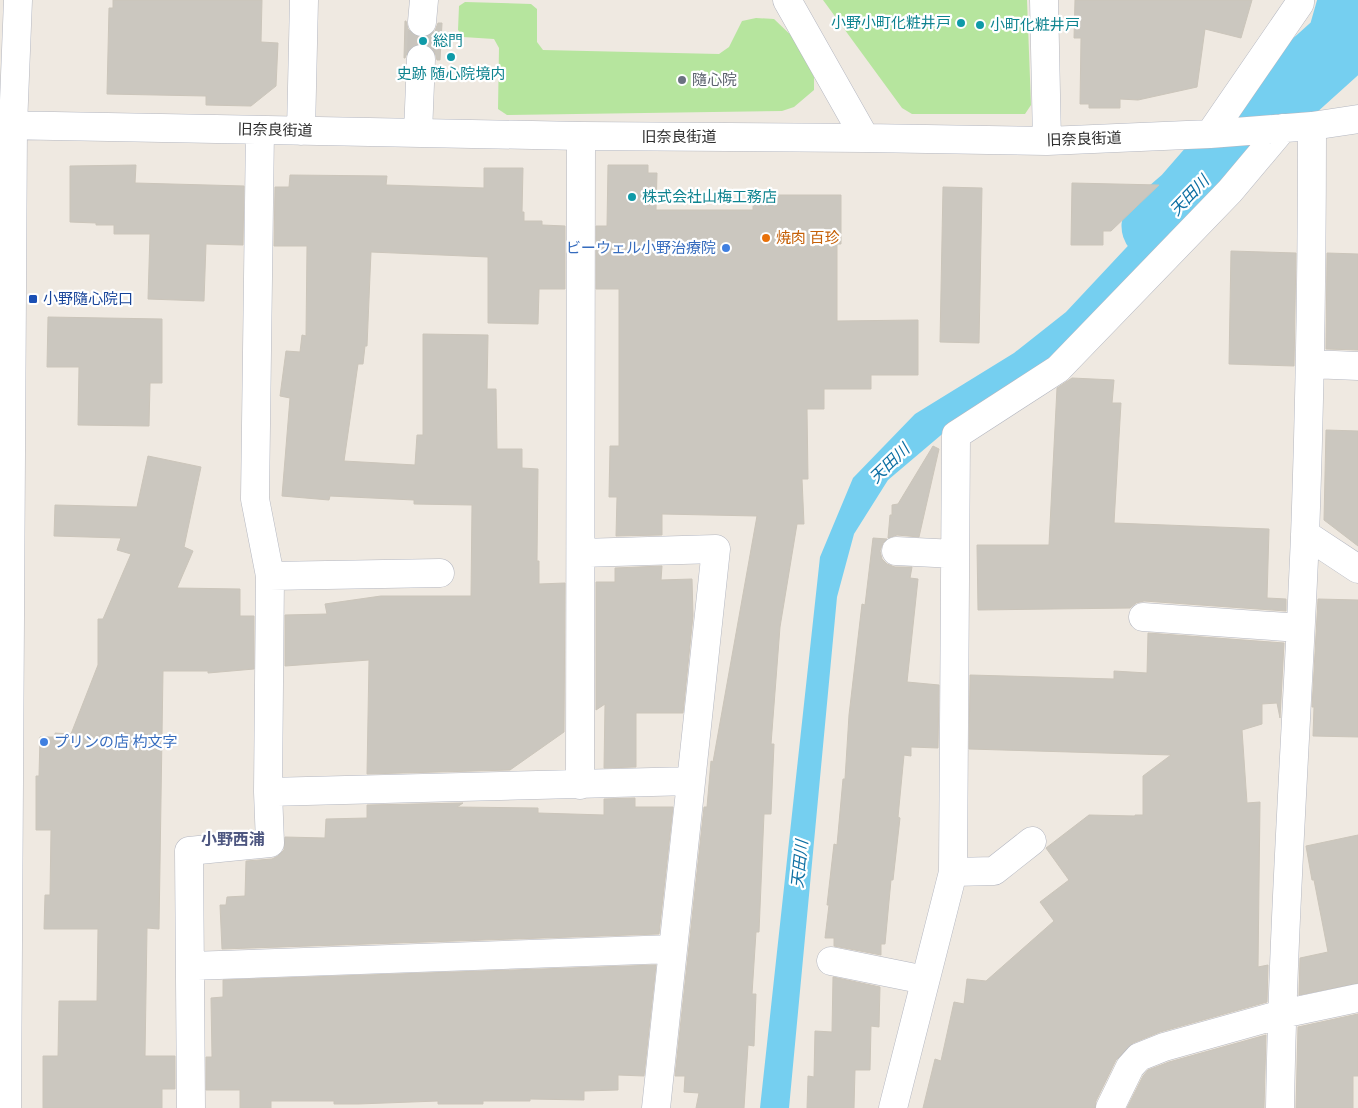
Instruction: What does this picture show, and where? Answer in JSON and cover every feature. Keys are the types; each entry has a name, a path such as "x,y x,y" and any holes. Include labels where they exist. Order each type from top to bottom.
{"street":[{"path":"7,1108 6,126 18,0"},
{"path":"301,131 304,0"},
{"path":"787,0 864,138"},
{"path":"1044,0 1047,141"},
{"path":"1210,134 1300,3 1300,0"},
{"path":"418,133 421,59"},
{"name":"旧奈良街道","path":"6,126 581,136 1047,141 1210,134 1312,126 1358,119"},
{"path":"1280,1108 1282,1014 1305,534 1311,364 1312,126"},
{"path":"893,1108 953,872 956,435 1058,369 1230,190 1277,128"},
{"path":"191,1108 189,851 270,843 268,792 270,576 255,499 260,130"},
{"path":"580,785 581,136"},
{"path":"1311,364 1358,366"},
{"path":"1305,534 1358,569"},
{"path":"581,553 716,549 656,1108"},
{"path":"896,551 955,554"},
{"path":"270,576 440,572"},
{"path":"1143,618 1300,628"},
{"path":"268,792 691,781"},
{"path":"953,872 994,872 1032,841"},
{"path":"190,966 673,949"},
{"path":"831,961 925,980"},
{"path":"1110,1108 1130,1067 1139,1057 1164,1047 1282,1014 1358,998"}],"green space":[{"path":"823,0 1027,0 1031,105 1025,114 912,114 902,108"},
{"path":"465,2 531,4 537,9 537,42 543,50 719,54 729,47 742,21 756,18 774,19 798,42 814,77 814,90 794,107 782,111 507,115 498,109 499,48 494,39 463,37 458,30 459,6"}],"water":[{"path":"1213,155 1241,156 1169,237 1055,359 947,430 888,480 854,534 837,597 789,1108 760,1108 820,557 853,478 915,414 1014,353 1066,312"}],"building":[{"path":"113,0 262,0 261,42 278,43 276,86 251,106 206,105 206,96 107,94 109,8 113,8"},
{"path":"1075,0 1252,0 1241,38 1205,29 1197,87 1138,100 1120,99 1120,108 1089,108 1089,104 1080,104 1081,38 1074,38"},
{"path":"405,21 408,29 421,38 429,36 435,31 438,23 442,23 440,60 437,60 435,52 430,46 422,43 413,45 404,58"},
{"path":"136,165 135,183 244,186 243,245 206,244 204,301 148,299 150,234 114,234 114,225 70,222 70,166"},
{"path":"608,165 648,165 648,173 657,173 656,210 753,210 753,195 841,195 841,244 837,244 837,321 918,320 918,375 871,375 871,389 824,389 824,409 807,409 808,479 802,479 804,524 797,524 780,627 771,744 774,744 771,814 764,814 759,932 756,932 752,994 756,994 754,1046 748,1045 744,1108 696,1108 699,1093 684,1092 685,1076 675,1076 704,807 707,807 711,761 713,762 757,516 662,514 662,535 616,536 617,497 609,497 610,446 619,446 619,289 596,289 596,226 607,226"},
{"path":"484,168 523,168 522,212 524,212 524,221 542,221 542,225 565,226 565,289 539,289 538,324 488,323 488,257 371,252 367,346 365,346 363,364 358,364 344,461 415,465 417,435 423,435 423,334 488,335 487,389 496,389 497,449 522,449 522,468 538,469 537,561 539,561 539,584 565,583 564,732 510,770 367,774 369,660 285,666 285,615 327,614 325,604 381,596 471,596 472,505 414,504 414,500 330,496 329,500 282,496 290,398 280,396 286,351 300,352 302,335 306,336 307,246 274,246 275,187 289,187 290,175 387,176 386,185 484,188"},
{"path":"1072,183 1159,185 1111,231 1103,231 1103,245 1071,245"},
{"path":"943,187 982,188 979,343 940,342"},
{"path":"1231,251 1296,253 1294,366 1229,364"},
{"path":"1327,253 1358,254 1358,350 1326,349"},
{"path":"48,317 162,319 162,383 150,383 149,426 78,425 79,367 47,367"},
{"path":"1072,378 1114,380 1112,403 1121,403 1114,523 1269,529 1267,598 1286,599 1286,611 1144,601 1136,603 1130,608 978,610 977,545 1049,545 1057,388"},
{"path":"1326,430 1358,431 1358,546 1324,520"},
{"path":"933,446 939,449 919,537 897,535 888,538 892,505 898,504"},
{"path":"148,456 201,467 184,547 193,551 177,588 240,589 240,616 254,616 254,669 208,673 208,671 163,671 159,929 147,928 145,1056 175,1056 175,1089 162,1089 162,1108 43,1108 43,1056 58,1056 59,1001 97,1001 98,929 44,929 45,895 50,895 51,830 36,830 36,776 39,776 40,737 55,737 55,733 71,734 98,665 98,619 103,619 131,554 117,550 121,538 54,536 55,505 137,507"},
{"path":"873,538 887,539 880,551 882,559 887,564 895,567 912,567 910,578 918,579 907,682 939,685 938,748 911,747 911,756 904,755 898,817 900,818 893,880 891,880 885,944 881,944 881,955 834,946 834,938 825,938 834,844 837,845 843,779 845,779 849,715 862,604 865,605"},
{"path":"662,566 661,580 692,579 693,616 683,713 636,713 636,767 604,768 605,704 596,710 596,582 615,582 615,568"},
{"path":"1318,599 1358,600 1358,737 1313,736 1314,707 1312,707"},
{"path":"1148,633 1284,643 1280,718 1277,703 1262,704 1262,724 1242,730 1247,803 1260,802 1258,967 1268,965 1267,1002 1160,1032 1133,1043 1116,1060 1096,1101 1095,1108 923,1108 935,1059 941,1061 954,1002 964,1004 967,979 986,981 1054,921 1040,902 1069,880 1046,848 1089,815 1143,815 1143,776 1171,755 969,749 970,675 1114,679 1114,671 1147,673"},
{"path":"635,798 635,807 673,807 659,934 222,949 220,905 226,905 227,897 245,896 246,861 272,859 278,856 284,850 285,837 325,838 326,819 367,818 367,805 463,803 457,807 538,808 538,813 604,815 604,799"},
{"path":"1358,835 1358,983 1299,995 1300,958 1328,952 1306,846"},
{"path":"656,965 644,1076 618,1075 618,1090 584,1091 584,1100 530,1099 530,1101 483,1101 483,1104 438,1104 438,1101 334,1104 334,1101 271,1101 271,1108 240,1108 240,1090 206,1090 206,1057 212,1057 211,998 223,997 223,980"},
{"path":"833,977 880,987 879,1027 871,1026 870,1070 855,1070 854,1108 807,1108 808,1076 814,1077 815,1031 832,1032"},
{"path":"1358,1014 1358,1076 1353,1076 1353,1108 1296,1108 1298,1027"},
{"path":"1266,1035 1264,1108 1127,1108 1148,1070 1169,1062"}],"waterway":[{"name":"天田川","path":"1157,226 1187,200 1261,115 1342,42 1354,0"}],"tunnel":[{"path":"421,59 422,22"}],"place":[{"name":"小野小町化粧井戸","path":"961,23"},
{"name":"小町化粧井戸","path":"980,25"},
{"name":"総門","path":"423,41"},
{"name":"史跡 随心院境内","path":"451,57"},
{"name":"隨心院","path":"682,80"},
{"name":"株式会社山梅工務店","path":"632,197"},
{"name":"焼肉 百珍","path":"766,238"},
{"name":"ビーウェル小野治療院","path":"726,248"},
{"name":"小野隨心院口","path":"33,299"},
{"name":"プリンの店 杓文字","path":"44,742"}],"district":[{"name":"小野西浦","path":"233,839"}]}
